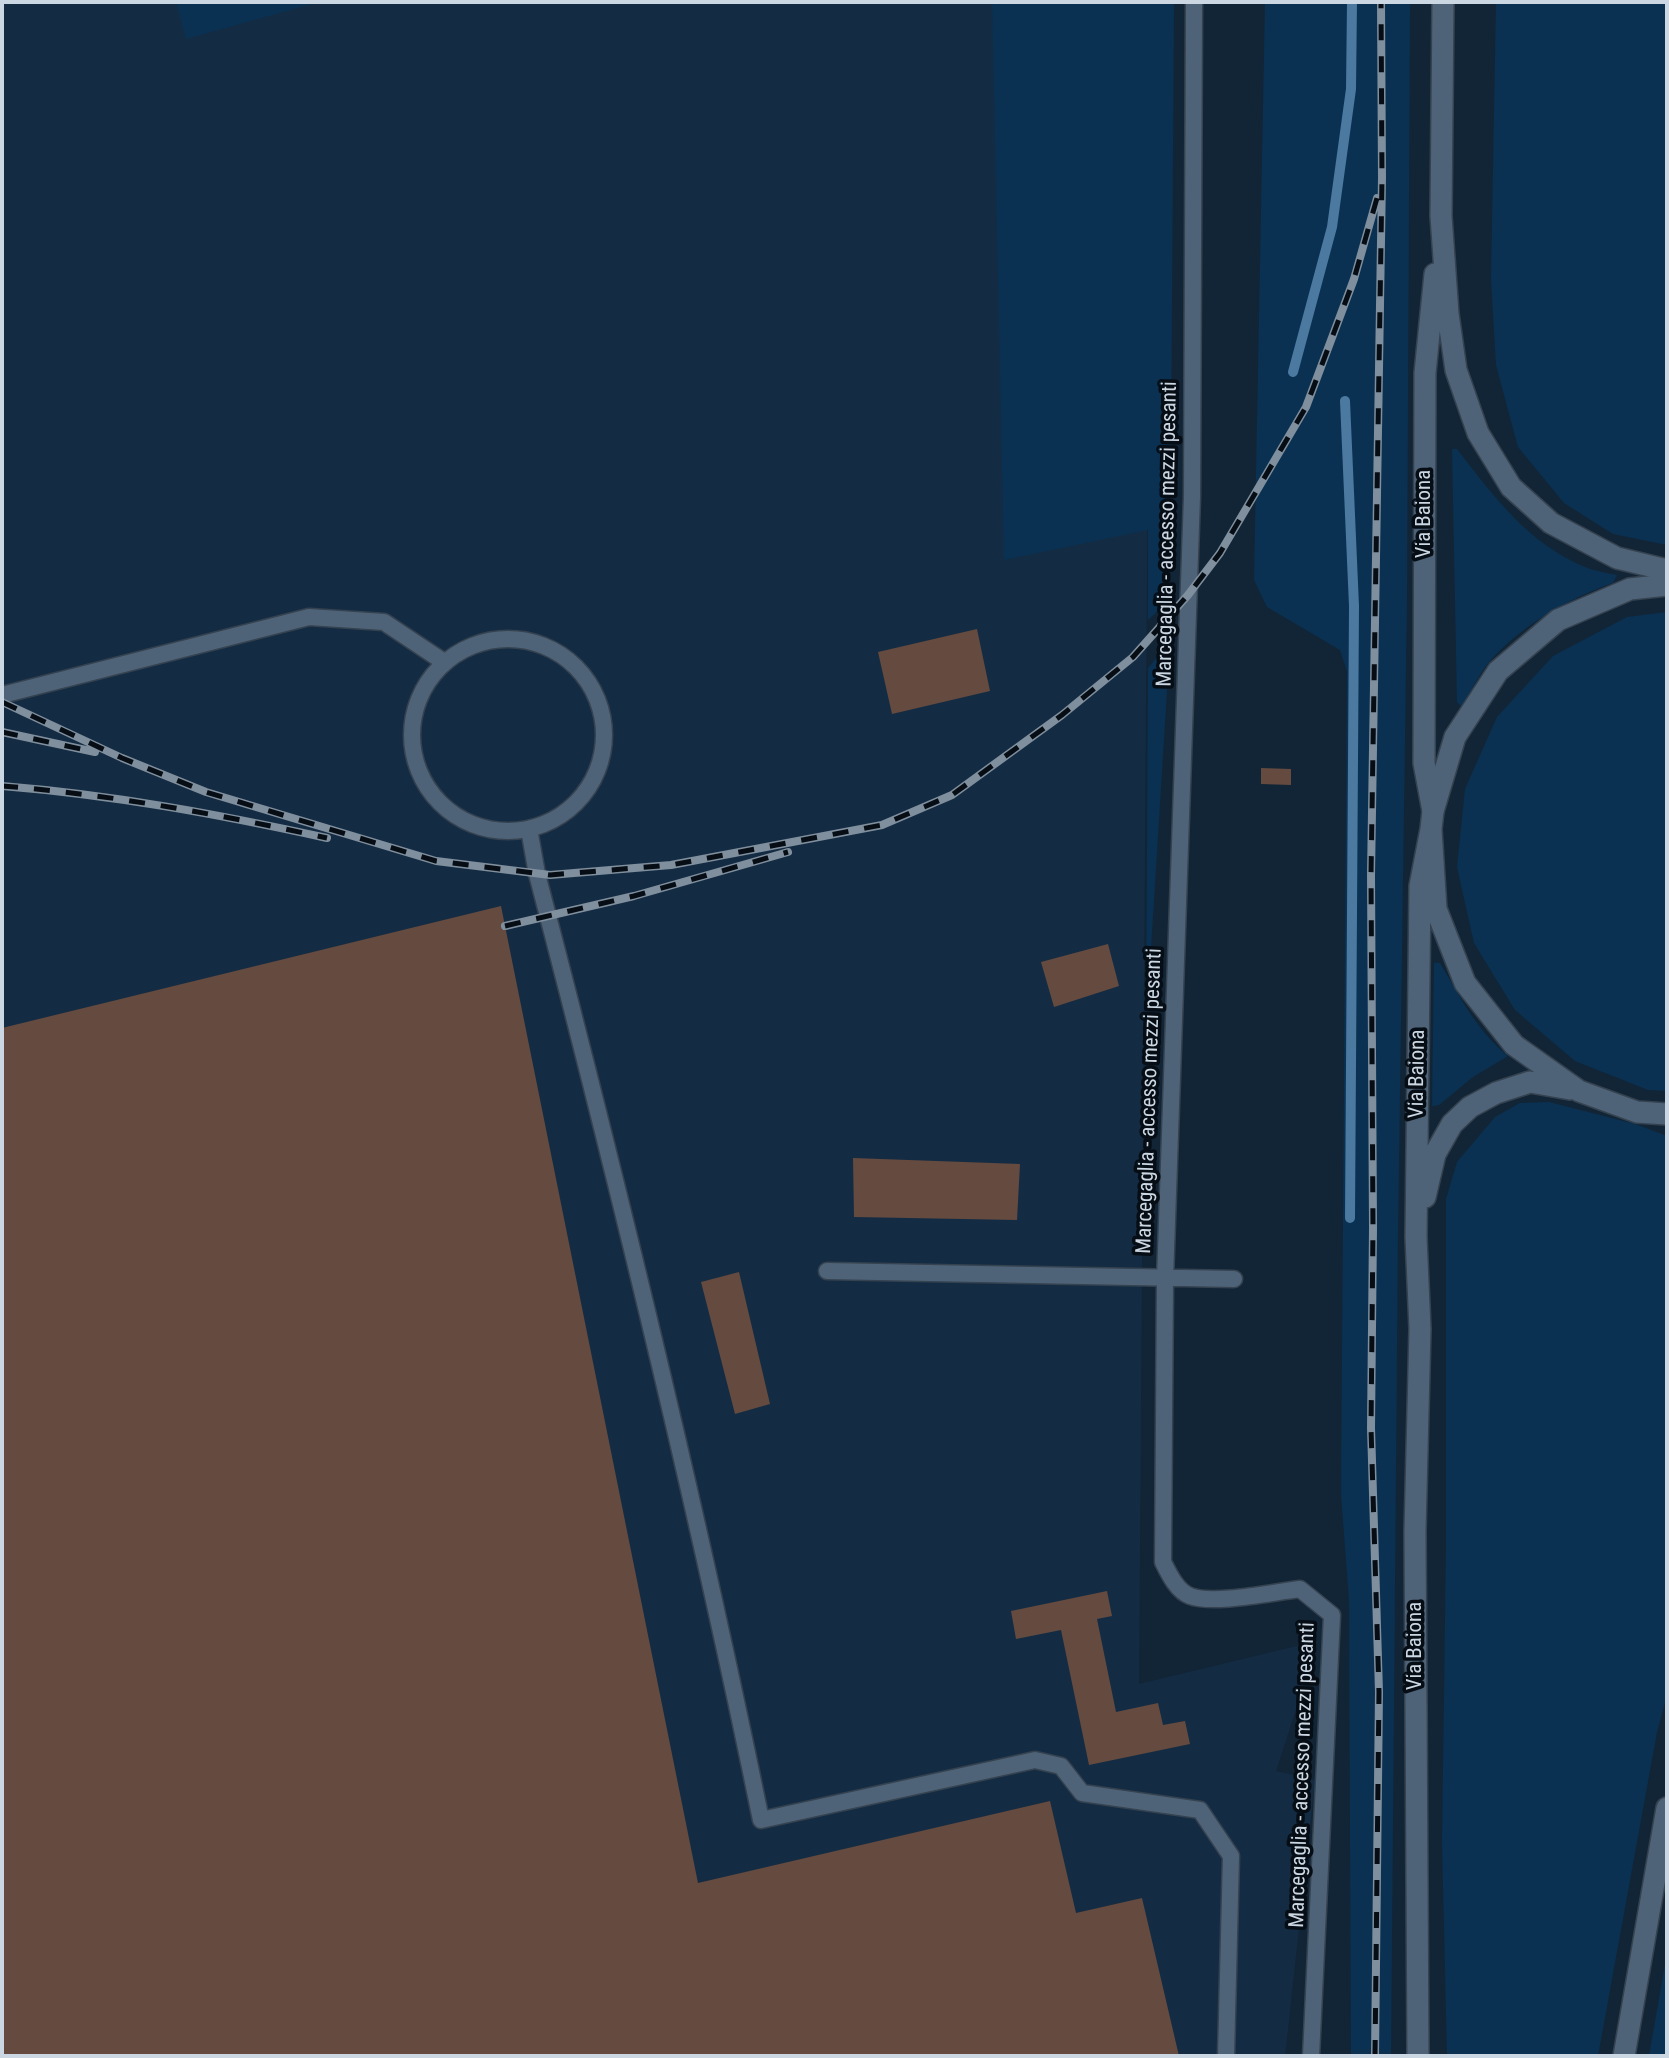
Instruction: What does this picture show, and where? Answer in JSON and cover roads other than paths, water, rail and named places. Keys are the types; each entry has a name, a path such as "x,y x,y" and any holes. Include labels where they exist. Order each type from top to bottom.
{"main road":[{"name":"Via Baiona","path":"1443,2 1441,216 1448,314 1456,370 1478,433 1511,487 1551,523 1617,558 1667,570"},
{"name":"Via Baiona","path":"1418,2056 1415,1531 1420,1329 1416,1237 1420,886 1432,820 1424,763 1425,373 1441,216"},
{"path":"1667,585 1630,589 1558,620 1498,671 1455,737 1432,820 1436,909 1465,983 1514,1045 1579,1091 1667,1121"},
{"name":"Via Baiona","path":"1416,1237 1435,1154 1452,1124 1470,1107 1496,1093 1530,1082 1579,1091"},
{"path":"1637,1112 1667,1114"},
{"path":"1624,2056 1667,1808"}],"lane":[{"name":"Marcegaglia - accesso mezzi pesanti","path":"1195,2 1192,497 1165,1279 1163,1562 1172,1581 1189,1596 1227,1599 1300,1589 1332,1615 1311,2056"},
{"path":"2,695 309,617 384,622 444,662"},
{"path":"498,639 526,640 554,649 578,667 595,691 604,719 604,748 596,775 579,800 556,818 529,829 501,831 474,825 449,811 430,791 417,765 412,738 415,710 426,684 444,662 469,646 498,639"},
{"path":"529,829 537,874 621,1205 720,1619 761,1820 1035,1760 1061,1766 1082,1793 1200,1810 1231,1856 1226,2056"},
{"path":"827,1271 1234,1279"}],"waterway":[{"path":"1293,372 1332,227 1351,89 1352,2"},
{"path":"1345,401 1354,606 1350,1218"}],"railway":[{"path":"1375,2056 1379,1692 1371,1428 1371,875 1382,178 1381,2"},
{"path":"2,702 122,758 206,792 436,861 550,875 671,865 882,825 952,795 1062,715 1133,657 1188,595 1220,553 1306,407 1354,279 1377,198"},
{"path":"2,732 95,752"},
{"path":"2,786 165,806 327,838"},
{"path":"505,926 634,896 788,852"}]}
